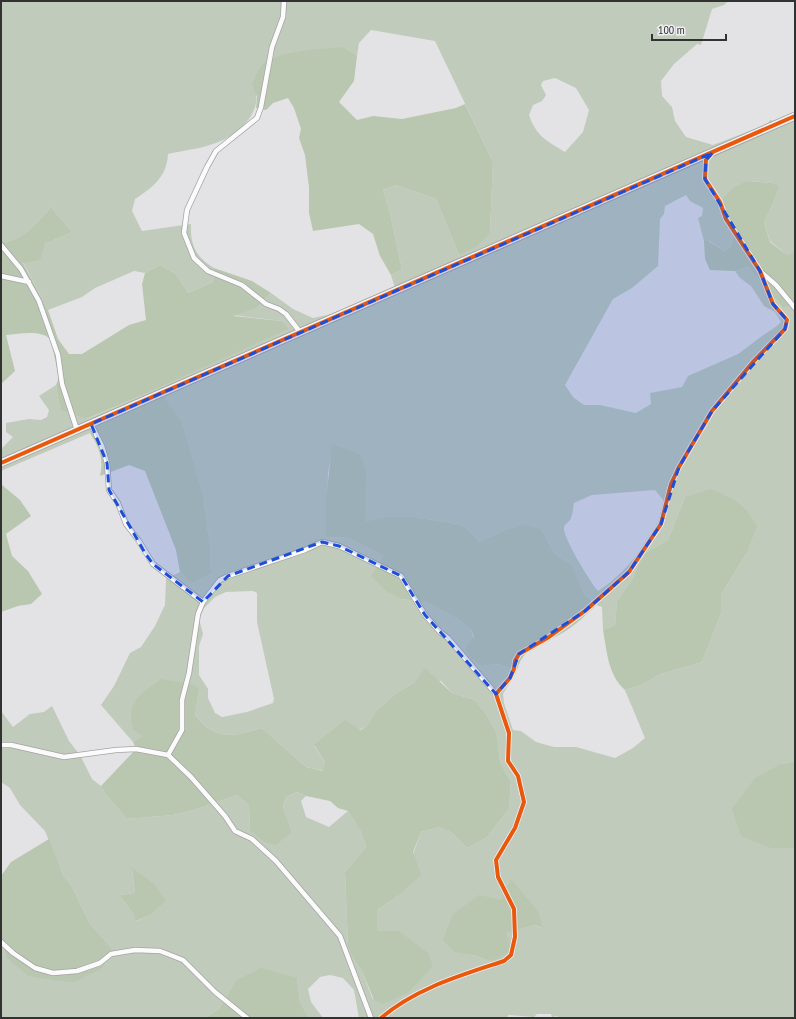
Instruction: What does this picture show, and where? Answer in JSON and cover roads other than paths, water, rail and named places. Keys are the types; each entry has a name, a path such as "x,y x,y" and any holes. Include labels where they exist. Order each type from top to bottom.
{"street":[{"path":"284,1 283,17 272,47 261,107 257,118 216,151 186,210 184,233 194,258 208,271 242,285 266,304 282,311 300,332"},
{"path":"1,463 795,116"},
{"path":"496,694 510,678 514,669 515,661 519,654 549,637 585,611 629,572 661,524 671,484 679,467 712,411 753,362 785,329 787,320 773,304 760,271 726,219 720,202 705,179 706,160 712,153"},
{"path":"1,245 21,269 29,282 48,323 58,354 62,384 77,430"},
{"path":"760,271 776,285 795,308"},
{"path":"1,276 29,282"},
{"path":"91,424 102,446 107,463 109,490 118,503 126,524 139,541 153,564 203,602"},
{"path":"168,755 182,730 182,700 190,673 198,614 203,602 220,580 326,541 401,576 425,615 440,632 448,638 496,694 509,734 508,761 518,776 524,802 515,828 496,860 498,877 514,909 515,937 511,955 504,961 443,981 403,1003 381,1018"},
{"path":"1,745 11,745 64,757 129,750 168,755 191,777 225,816 235,831 252,839 276,861 340,936 371,1018"},
{"path":"1,942 13,953 35,968 53,973 77,971 100,963 111,954 135,950 160,951 182,960 215,992 247,1018"}]}
